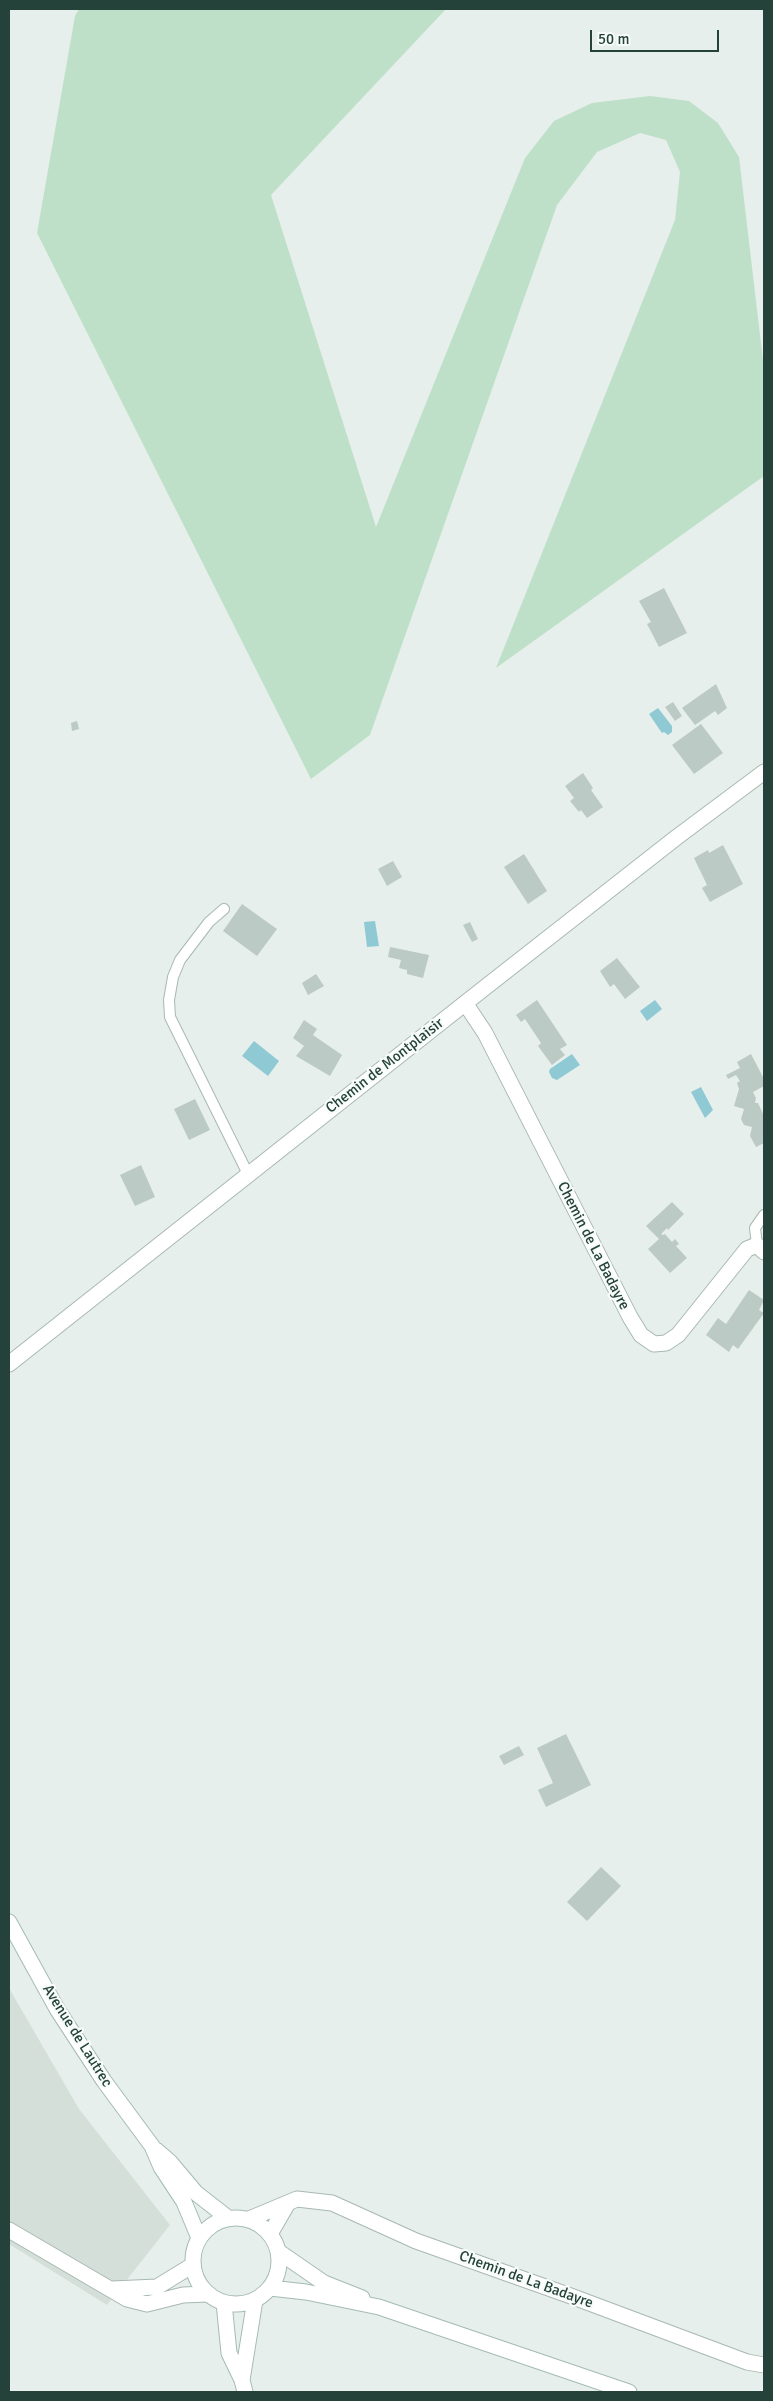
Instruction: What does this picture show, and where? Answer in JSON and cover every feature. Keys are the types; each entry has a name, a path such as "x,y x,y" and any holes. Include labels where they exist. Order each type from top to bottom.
{"street":[{"name":"Chemin de Montplaisir","path":"9,1364 677,837 764,772"},
{"name":"Chemin de La Badayre","path":"466,1003 485,1032 625,1308 641,1335 654,1344 666,1343 678,1335 747,1249 762,1243"},
{"name":"Avenue de Lautrec","path":"9,1922 57,2009 104,2081 152,2146 170,2162 196,2193 228,2218"},
{"name":"Avenue de Lautrec","path":"152,2146 161,2166 184,2202 199,2238"},
{"name":"Chemin de La Badayre","path":"249,2219 297,2199 332,2203 416,2241 568,2294 747,2362 764,2366"},
{"path":"270,2234 288,2203"},
{"path":"228,2218 249,2219 261,2225 270,2234 279,2252 280,2264 277,2277 270,2288 255,2300 234,2305 224,2303 207,2294 195,2276 193,2251 199,2238 216,2222 228,2218"},
{"path":"9,2230 127,2299 147,2304 183,2295 207,2294"},
{"path":"279,2252 324,2283 358,2296 379,2307"},
{"path":"110,2289 157,2287 193,2265"},
{"path":"270,2288 306,2292 379,2307 629,2392"},
{"path":"243,2386 255,2300"},
{"path":"224,2303 229,2353 243,2386"}],"lane":[{"path":"224,908 209,922 180,960 169,1000 170,1017 248,1174"},
{"path":"762,1243 755,1228 764,1215"}],"shaded area":[{"path":"9,1988 79,2109 170,2225 107,2305 9,2244"}],"green space":[{"path":"79,9 446,9 271,195 376,527 525,158 554,121 592,103 650,96 689,101 718,123 739,157 764,369 764,476 496,668 675,220 680,172 666,140 640,133 597,152 557,205 370,735 311,779 37,233 75,16"}],"water":[{"path":"658,708 672,726 672,732 668,735 664,732 662,733 649,714"},
{"path":"375,921 379,946 367,947 364,922"},
{"path":"655,1000 662,1009 647,1021 640,1011"},
{"path":"254,1041 279,1061 268,1076 242,1056"},
{"path":"572,1054 580,1065 557,1080 552,1078 549,1072 550,1069"},
{"path":"701,1087 713,1110 705,1118 691,1092"}],"building":[{"path":"664,588 687,633 659,647 647,624 651,622 639,601"},
{"path":"716,684 727,708 718,715 715,711 695,725 682,708"},
{"path":"673,702 682,716 675,721 665,707"},
{"path":"77,721 79,729 72,731 71,723"},
{"path":"701,724 723,753 694,774 672,745"},
{"path":"583,773 593,788 591,790 603,807 587,818 570,801 574,798 565,786"},
{"path":"723,845 743,884 710,902 702,888 707,885 694,858 708,850 709,853"},
{"path":"524,854 547,891 528,904 504,867"},
{"path":"393,861 402,877 387,886 378,869"},
{"path":"242,904 277,929 257,956 223,931"},
{"path":"470,922 478,939 472,942 463,925"},
{"path":"390,947 429,955 423,978 407,974 407,970 399,968 401,960 388,957"},
{"path":"617,958 640,987 625,999 614,984 610,987 600,971"},
{"path":"316,974 324,986 308,995 302,983"},
{"path":"537,1000 567,1045 560,1049 565,1055 552,1065 538,1046 541,1043 525,1019 521,1022 516,1015"},
{"path":"304,1020 317,1029 313,1035 342,1055 330,1076 296,1056 304,1046 293,1038"},
{"path":"751,1054 764,1079 764,1086 753,1092 756,1098 755,1103 758,1103 764,1116 764,1143 756,1147 750,1136 752,1127 744,1125 741,1119 744,1109 734,1106 739,1089 737,1083 740,1081 736,1075 728,1079 726,1075 740,1068 737,1062"},
{"path":"195,1099 210,1130 189,1140 174,1109"},
{"path":"141,1165 155,1197 135,1206 120,1175"},
{"path":"672,1202 684,1214 668,1230 667,1228 661,1234 665,1234 672,1242 675,1239 679,1244 676,1246 687,1258 670,1273 648,1249 659,1239 646,1226"},
{"path":"749,1290 764,1300 759,1310 764,1313 738,1349 733,1345 729,1352 706,1335 718,1318 726,1324"},
{"path":"566,1734 591,1785 546,1807 538,1790 553,1783 537,1748"},
{"path":"519,1746 524,1755 504,1765 499,1756"},
{"path":"601,1867 621,1886 587,1921 567,1902"}]}
